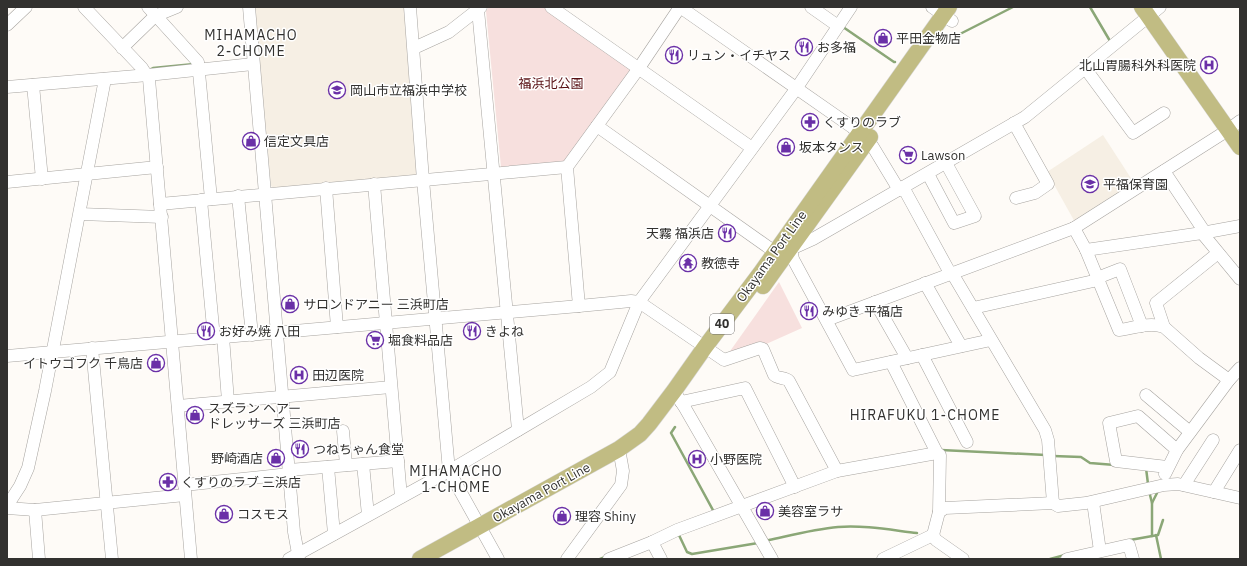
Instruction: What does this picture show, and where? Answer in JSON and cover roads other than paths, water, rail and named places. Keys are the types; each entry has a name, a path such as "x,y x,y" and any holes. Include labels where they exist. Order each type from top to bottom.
{"main road":[{"name":"Okayama Port Line","path":"420,559 483,530 620,453 678,397 762,271 783,253 863,137 944,12 962,7"},
{"path":"1150,10 1234,126 1240,147"},
{"name":"Okayama Port Line","path":"441,559 483,530"}],"street":[{"path":"7,26 26,7"},
{"path":"84,7 145,71 149,79 191,559"},
{"path":"122,48 152,11 177,7"},
{"path":"249,7 295,558 334,534 449,471 591,387 610,372 639,302 752,148 798,90 851,7"},
{"path":"410,7 416,47 435,318 449,471 498,559"},
{"path":"551,7 752,148"},
{"path":"579,306 567,170 640,69 680,7 863,137 873,147 901,189 1045,430 1050,456 1053,503"},
{"path":"811,7 838,26"},
{"path":"416,47 449,32 480,8"},
{"path":"480,8 518,430"},
{"path":"783,253 804,244 1025,117 1085,68 1150,10"},
{"path":"152,11 199,65 206,199 218,338 228,401"},
{"path":"7,87 105,78 145,71 199,65 253,64"},
{"path":"1085,68 1133,133 1164,113"},
{"path":"105,78 80,214 28,468 20,486 7,507 35,510 106,503 289,472 346,465 398,461"},
{"path":"33,85 42,179"},
{"path":"1014,123 1048,184 1035,193 1016,198"},
{"path":"827,320 1074,228 1165,174 1234,126"},
{"path":"599,127 793,259 853,370 991,340"},
{"path":"928,174 954,223 975,216 946,163"},
{"path":"7,182 157,167"},
{"path":"160,204 265,193 567,170"},
{"path":"1165,174 1202,228 1202,233 1240,279"},
{"path":"374,184 401,497"},
{"path":"326,188 337,328"},
{"path":"238,196 252,335"},
{"path":"80,214 162,217"},
{"path":"1086,250 1240,226"},
{"path":"1074,228 1086,250 1119,330 1142,326 1158,325 1164,327 1199,358 1237,373 1177,450 1164,472 1164,485"},
{"path":"1164,327 1156,303 1218,253"},
{"path":"973,308 1098,279 1120,269 1142,326"},
{"path":"925,283 961,346"},
{"path":"7,356 631,301 639,302 724,360 760,348 763,349 774,376 787,379 789,381 836,470"},
{"path":"875,302 907,358"},
{"path":"92,348 112,559"},
{"path":"922,355 968,442"},
{"path":"890,362 936,451 940,455 939,512 934,538"},
{"path":"178,406 391,387"},
{"path":"772,559 678,397 745,388 794,485"},
{"path":"1146,394 1190,432"},
{"path":"1167,467 1116,461 1109,423 1138,416 1177,450"},
{"path":"343,431 346,465"},
{"path":"1184,485 1213,440"},
{"path":"1214,492 1240,450"},
{"path":"610,559 677,531 836,470 936,451"},
{"path":"567,559 620,485 623,471 620,453"},
{"path":"364,464 368,516"},
{"path":"328,467 334,534"},
{"path":"939,512 944,508 1053,503 1058,506 1093,502 1164,485 1178,484 1214,492 1238,494"},
{"path":"1093,502 1099,548"},
{"path":"35,510 39,559"},
{"path":"883,559 934,538"},
{"path":"934,538 963,559"},
{"path":"652,542 660,559"},
{"path":"1067,559 1099,548 1129,545 1133,559"}],"waterway":[{"path":"958,35 1013,7"},
{"path":"1090,7 1110,41"},
{"path":"843,27 895,62"},
{"path":"149,70 153,68 194,64"},
{"path":"675,427 671,433 714,512"},
{"path":"941,450 1046,455"},
{"path":"1053,456 1081,457 1090,463 1115,465"},
{"path":"1146,468 1148,484"},
{"path":"1149,491 1152,503"},
{"path":"1152,536 1152,503 1158,491"},
{"path":"1130,540 1158,535 1163,520"},
{"path":"769,540 838,527 868,527 917,533"},
{"path":"678,533 687,552 692,554 758,543"},
{"path":"1156,535 1161,559"},
{"path":"1050,559 1065,555"},
{"path":"600,559 605,557"}],"place":[{"name":"平田金物店","path":"883,38"},
{"name":"お多福","path":"804,47"},
{"name":"リュン・イチヤス","path":"674,55"},
{"name":"北山胃腸科外科医院","path":"1209,65"},
{"name":"岡山市立福浜中学校","path":"337,90"},
{"name":"くすりのラブ","path":"810,122"},
{"name":"信定文具店","path":"251,141"},
{"name":"坂本タンス","path":"786,147"},
{"name":"Lawson","path":"908,155"},
{"name":"平福保育園","path":"1090,184"},
{"name":"天霧 福浜店","path":"727,233"},
{"name":"教徳寺","path":"688,263"},
{"name":"サロンドアニー 三浜町店","path":"290,304"},
{"name":"みゆき 平福店","path":"809,311"},
{"name":"お好み焼 八田","path":"206,331"},
{"name":"きよね","path":"472,331"},
{"name":"堀食料品店","path":"375,340"},
{"name":"イトウゴフク 千鳥店","path":"156,363"},
{"name":"田辺医院","path":"299,375"},
{"name":"スズラン ヘアー ドレッサーズ 三浜町店","path":"195,415"},
{"name":"つねちゃん食堂","path":"300,449"},
{"name":"野崎酒店","path":"276,458"},
{"name":"小野医院","path":"697,459"},
{"name":"くすりのラブ 三浜店","path":"168,482"},
{"name":"美容室ラサ","path":"765,511"},
{"name":"コスモス","path":"224,514"},
{"name":"理容 Shiny","path":"562,516"}],"district":[{"name":"MIHAMACHO 2-CHOME","path":"251,44"},
{"name":"HIRAFUKU 1-CHOME","path":"925,415"},
{"name":"MIHAMACHO 1-CHOME","path":"456,480"}],"park label":[{"name":"福浜北公園","path":"551,83"}]}
